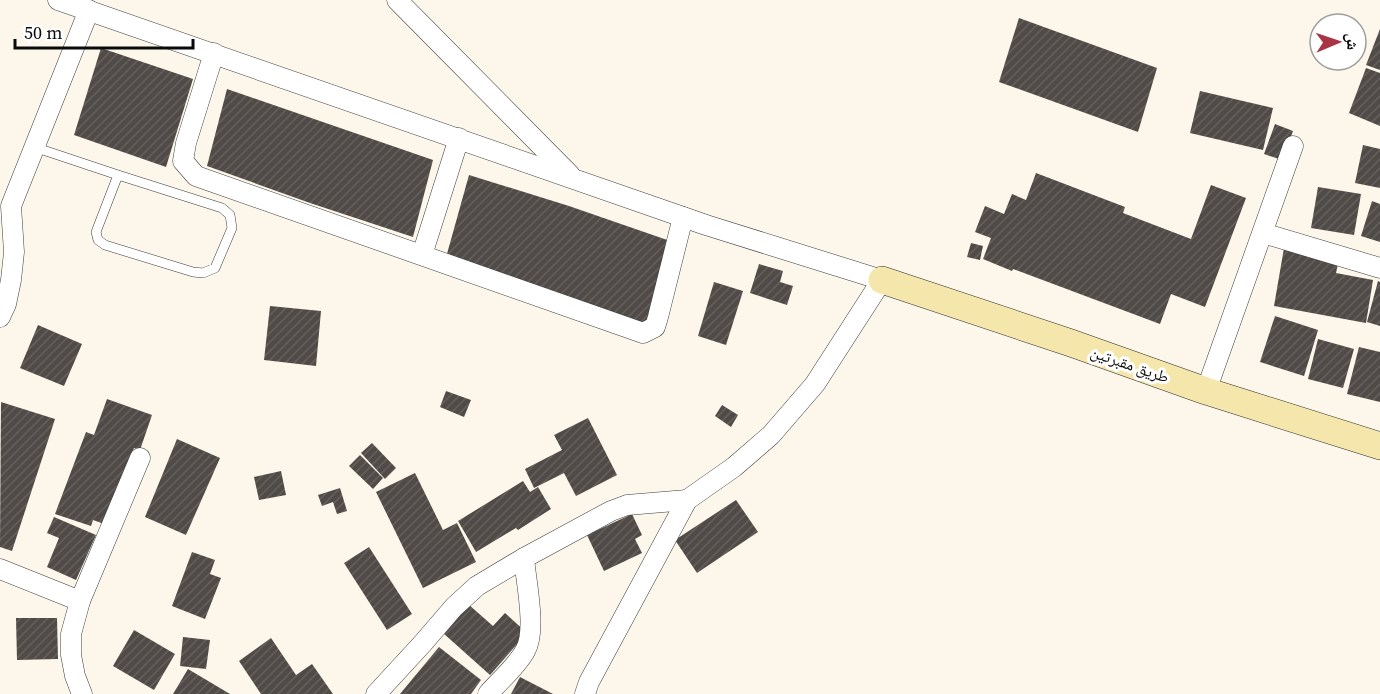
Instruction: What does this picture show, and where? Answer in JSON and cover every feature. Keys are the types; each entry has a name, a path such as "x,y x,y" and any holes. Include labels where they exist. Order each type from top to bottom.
{"street":[{"path":"58,0 683,217 882,280 815,384 771,435 734,467 687,500 589,682 585,694"},
{"path":"397,0 573,179"},
{"path":"0,232 89,10"},
{"path":"214,53 186,143 183,161 196,176 643,333 655,327 683,217"},
{"path":"422,255 459,138"},
{"path":"1206,391 1293,146"},
{"path":"0,317 12,280 14,252 11,206"},
{"path":"1263,232 1380,268"},
{"name":"طريق مقبرتين","path":"882,280 1206,391 1380,446"},
{"path":"82,694 75,676 71,655 71,634 80,601 140,458"},
{"path":"376,694 465,595 477,586 611,511 627,505 687,500"},
{"path":"488,694 522,656 530,639 532,627 524,558"},
{"path":"0,569 80,601"}],"lane":[{"path":"34,147 222,208 231,215 232,228 215,268 203,273 193,272 105,245 98,240 96,232 118,175"}],"building":[{"path":"1019,18 1157,68 1138,132 999,82"},
{"path":"1380,29 1380,70 1368,66 1368,60"},
{"path":"101,48 193,79 166,167 74,135"},
{"path":"1368,69 1380,73 1380,126 1349,113 1364,72 1368,72"},
{"path":"227,89 433,160 413,237 207,166"},
{"path":"1200,91 1273,108 1263,150 1190,133"},
{"path":"1275,124 1293,131 1282,160 1264,154"},
{"path":"1363,145 1380,149 1380,188 1355,183"},
{"path":"1036,173 1125,207 1123,213 1191,239 1211,185 1246,198 1205,307 1171,294 1160,324 983,259 991,238 975,232 985,206 1004,214 1012,194 1026,200"},
{"path":"469,175 673,242 648,326 445,261"},
{"path":"1318,187 1361,194 1354,235 1311,228"},
{"path":"1372,201 1380,204 1380,242 1361,236"},
{"path":"971,243 983,246 980,260 967,257"},
{"path":"1284,248 1339,259 1336,273 1373,280 1366,323 1274,306"},
{"path":"759,264 783,271 780,282 793,286 787,305 750,293"},
{"path":"1378,281 1380,282 1380,326 1367,322"},
{"path":"714,282 743,291 726,345 698,336"},
{"path":"270,306 321,311 316,366 264,360"},
{"path":"1275,316 1318,330 1304,376 1260,362"},
{"path":"38,325 82,344 64,386 20,368"},
{"path":"1318,339 1354,349 1343,388 1308,379"},
{"path":"1359,347 1380,352 1380,402 1347,394"},
{"path":"446,391 471,400 464,417 440,407"},
{"path":"107,399 152,415 140,450 134,448 107,525 93,520 91,526 55,514 86,432 94,435"},
{"path":"1,402 55,419 12,551 0,547"},
{"path":"722,405 738,415 731,427 715,416"},
{"path":"588,418 617,475 576,496 564,473 534,488 525,469 562,450 554,435"},
{"path":"177,439 220,458 186,535 145,517"},
{"path":"372,443 396,468 385,479 361,453"},
{"path":"360,455 383,478 373,489 349,466"},
{"path":"281,471 286,495 259,500 254,477"},
{"path":"415,473 443,530 457,523 476,562 423,588 376,492"},
{"path":"523,481 530,492 538,487 551,509 518,530 516,528 476,552 458,521"},
{"path":"340,488 347,511 337,514 333,502 322,506 318,495"},
{"path":"736,500 758,532 697,573 675,540"},
{"path":"632,514 642,535 635,539 642,553 604,571 587,535"},
{"path":"54,517 96,535 76,580 47,567 59,538 47,533"},
{"path":"369,547 412,614 387,630 344,563"},
{"path":"192,552 215,560 210,574 221,578 205,619 172,606"},
{"path":"468,604 493,626 505,613 527,633 490,675 443,633"},
{"path":"16,618 57,618 58,659 17,660"},
{"path":"134,630 175,654 154,690 113,666"},
{"path":"183,637 210,640 206,669 180,666"},
{"path":"271,638 296,675 312,664 333,694 261,694 239,661"},
{"path":"439,647 481,680 471,694 400,694"},
{"path":"188,669 230,694 173,694"},
{"path":"520,677 553,694 511,694"}]}
